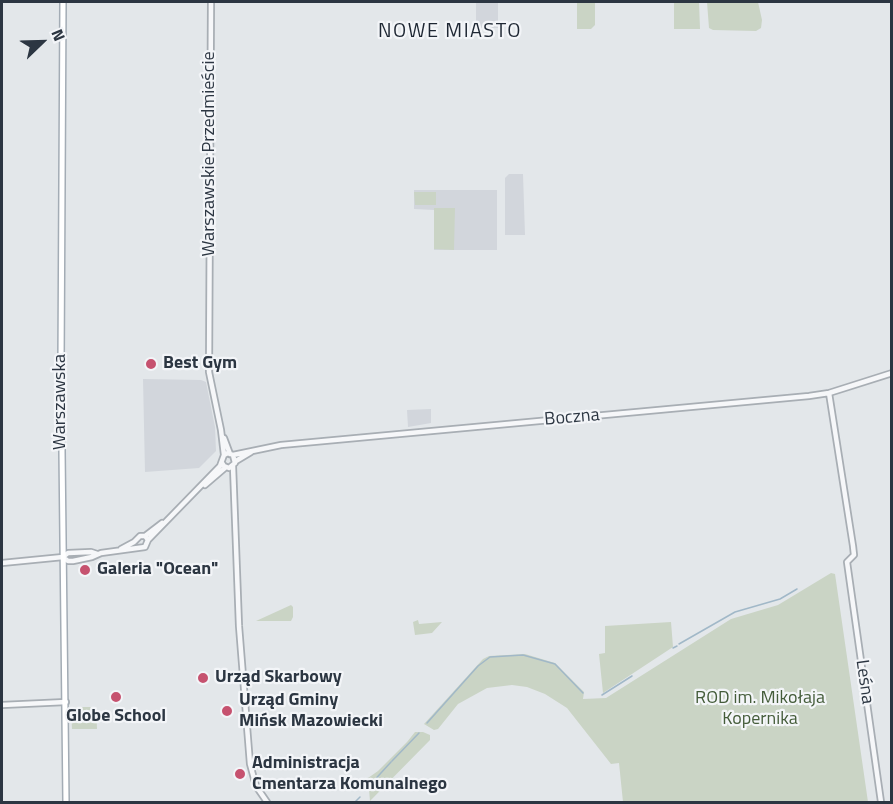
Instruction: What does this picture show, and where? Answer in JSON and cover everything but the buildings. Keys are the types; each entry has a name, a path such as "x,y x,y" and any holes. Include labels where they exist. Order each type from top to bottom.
{"main road":[{"name":"Warszawska","path":"63,2 61,372 66,802"}],"street":[{"name":"Warszawskie Przedmieście","path":"211,2 209,372 221,430"},
{"name":"Boczna","path":"224,455 289,444 829,393 891,373"},
{"name":"Leśna","path":"829,393 854,555 847,562 881,802"},
{"path":"2,563 63,557 68,561 73,561 121,549 147,546 147,538 200,487 229,465 232,454 221,430"},
{"path":"221,430 224,455 234,478 239,626 250,764 256,786 267,802"},
{"name":"Boczna","path":"229,465 251,452"},
{"path":"121,549 136,541 140,536 147,538"},
{"path":"136,541 139,547"},
{"path":"2,705 66,702"}],"shaded area":[{"path":"476,2 498,2 498,28 476,28"},
{"path":"509,174 523,174 525,235 505,235 505,178"},
{"path":"414,190 497,190 497,250 434,250 434,210 414,209"},
{"path":"143,379 206,382 215,427 216,451 199,468 145,472"},
{"path":"431,409 431,423 408,427 407,410"}],"green space":[{"path":"577,2 595,2 595,25 591,29 577,29"},
{"path":"674,2 699,2 700,29 674,29"},
{"path":"707,2 758,2 762,20 761,28 756,31 713,30 709,28"},
{"path":"414,192 436,192 436,205 415,205"},
{"path":"434,208 455,208 454,250 434,249"},
{"name":"ROD im. Mikołaja Kopernika","path":"831,573 835,574 868,802 623,802 619,763 611,764 567,708 545,694 527,687 512,685 487,688 458,704 438,729 434,730 424,724 483,659 489,656 525,654 555,663 584,692 583,699 606,698 731,619 778,605"},
{"path":"291,605 293,617 291,621 256,621"},
{"path":"418,620 419,624 442,622 432,633 415,635 413,622"},
{"path":"671,622 673,647 603,693 599,654 605,653 605,626"},
{"path":"71,707 96,707 97,729 72,729"},
{"path":"415,732 430,735 430,740 370,801 368,778 378,771"}],"waterway":[{"path":"679,644 735,612 780,599 797,589"},
{"path":"673,648 677,646"},
{"path":"427,723 478,666 490,657 523,655 555,664 583,693"},
{"path":"602,695 632,676"},
{"path":"392,761 419,733"},
{"path":"370,785 391,762"},
{"path":"355,802 360,797"}],"place":[{"name":"Best Gym","path":"151,364"},
{"name":"Galeria \"Ocean\"","path":"85,570"},
{"name":"Urząd Skarbowy","path":"203,678"},
{"name":"Globe School","path":"116,697"},
{"name":"Urząd Gminy Mińsk Mazowiecki","path":"227,711"},
{"name":"Administracja Cmentarza Komunalnego","path":"240,774"}],"district":[{"name":"NOWE MIASTO","path":"450,32"}]}
